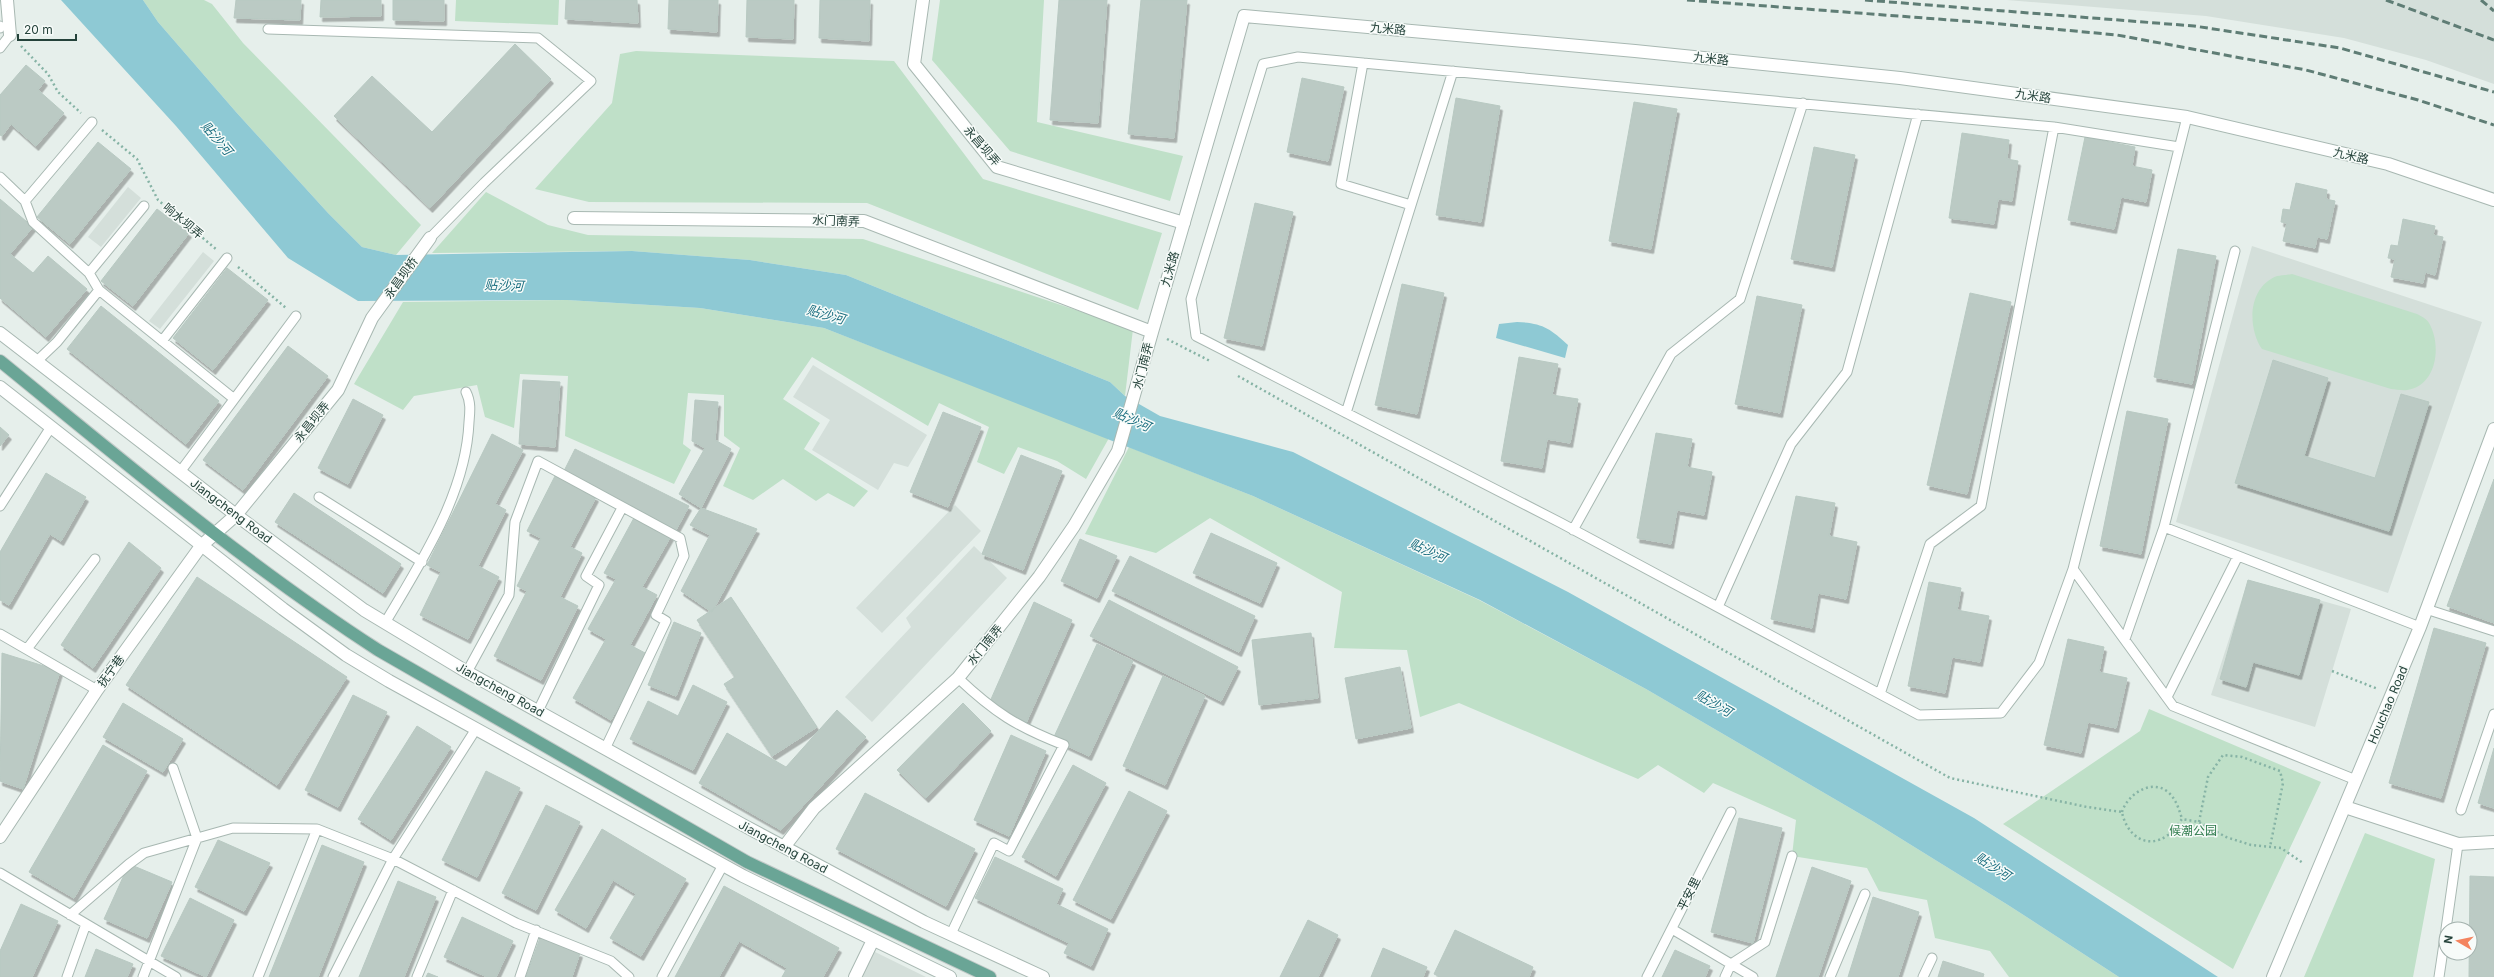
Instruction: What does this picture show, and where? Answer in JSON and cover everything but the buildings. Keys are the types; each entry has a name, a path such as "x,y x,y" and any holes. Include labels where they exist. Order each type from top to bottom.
{"main road":[{"path":"0,361 215,533 339,625 378,650 727,850 990,977"}],"street":[{"path":"3,30 7,0"},
{"name":"永昌坝弄","path":"923,0 914,64 997,167 1184,223"},
{"name":"九米路","path":"1152,332 1244,16 1635,51 1900,78 2187,117 2388,164 2494,200"},
{"name":"水门南弄","path":"574,218 864,221 1152,332 1137,391 1118,451 1074,526 1043,571 958,678 814,808 784,847"},
{"name":"永昌坝桥","path":"372,318 430,238"},
{"name":"永昌坝弄","path":"236,515 338,390 372,318"},
{"name":"Jiangcheng Road","path":"0,333 236,515 364,610 385,623 467,672 784,847 951,934 1043,977"},
{"path":"0,387 201,546 346,655 476,729 723,865 950,977"},
{"name":"Houchao Road","path":"2273,977 2420,627 2494,429"},
{"name":"抚宁巷","path":"0,837 97,690 201,546 236,515"},
{"path":"2345,807 2458,844 2494,842"},
{"path":"855,977 873,940"}],"lane":[{"path":"268,29 538,38 591,81 484,183 430,238"},
{"path":"0,48 3,30"},
{"path":"2179,147 2054,127 1298,57 1263,64 1191,299 1196,336 1573,530 1919,715 2001,713 2039,663 2073,569 2187,117"},
{"path":"1363,63 1341,184 1411,205"},
{"path":"1346,413 1453,71"},
{"path":"1573,530 1671,354 1740,299 1803,103"},
{"path":"1718,607 1791,444 1846,372 1918,114"},
{"path":"25,201 92,122"},
{"path":"1880,694 1930,544 1981,506 2054,127"},
{"path":"0,177 25,201 33,222 89,273 99,290 233,398"},
{"path":"89,273 144,206"},
{"path":"2125,639 2164,527 2235,251"},
{"path":"162,341 227,258"},
{"path":"37,362 57,342 99,290"},
{"path":"180,472 233,398 296,316"},
{"path":"385,623 422,562 444,519 468,446 470,400 466,392"},
{"path":"0,506 51,427"},
{"path":"467,672 510,595 515,522 538,461 622,508 680,538 684,556 656,615 666,621 605,749"},
{"path":"319,497 422,562"},
{"path":"538,711 599,585 586,576 622,508"},
{"path":"2164,527 2420,627"},
{"path":"2167,697 2238,556"},
{"path":"27,650 94,559"},
{"path":"2073,569 2173,706 2356,780"},
{"path":"2426,609 2494,631"},
{"path":"0,634 97,690"},
{"path":"951,934 994,843 1009,851 1064,745 1028,731 988,706 958,678"},
{"path":"2461,810 2494,714"},
{"path":"333,977 393,859 476,729"},
{"path":"143,977 197,838 173,768"},
{"name":"平安里","path":"1647,977 1731,812"},
{"path":"70,915 128,864 144,853 233,828 317,829 393,859 536,930 611,960 629,977"},
{"path":"258,977 317,829"},
{"path":"2447,921 2458,844"},
{"path":"1725,977 1731,964 1765,942 1792,856"},
{"path":"662,977 723,865"},
{"path":"0,874 176,977"},
{"path":"417,977 453,890"},
{"path":"1830,977 1865,894"},
{"path":"68,977 86,924"},
{"path":"1672,929 1753,977"},
{"path":"520,977 536,930"},
{"path":"1923,977 1932,958"},
{"path":"2439,977 2441,961"}],"path":[{"name":"响水坝弄","path":"3,30 48,74 58,92 137,159 158,200 296,316"},
{"path":"1152,332 1213,363"},
{"path":"1234,373 1950,778 2087,807 2122,812"},
{"path":"2332,671 2392,694"},
{"path":"2199,822 2208,777 2224,755 2242,757 2280,770 2283,783 2270,847"},
{"path":"2150,786 2167,791 2176,800 2182,819 2169,835 2156,841 2139,840 2125,826 2122,812 2125,802 2135,792 2150,786"},
{"path":"2182,819 2199,822 2226,837 2251,845 2281,848 2317,872"}],"shaded area":[{"path":"2007,0 2494,0 2494,84 2426,60 2344,38 2206,16"},
{"path":"128,187 141,198 101,247 88,237"},
{"path":"2252,246 2482,322 2388,593 2176,522"},
{"path":"203,252 214,261 160,329 149,321"},
{"path":"813,365 927,435 908,467 894,463 878,490 812,450 830,420 793,397"},
{"path":"955,505 981,531 882,633 856,608"},
{"path":"974,546 1007,578 872,722 845,697 911,627 906,618"},
{"path":"2248,580 2351,609 2315,727 2211,695"},
{"path":"871,950 926,977 857,977"}],"green space":[{"path":"143,0 204,0 212,4 243,43 421,225 396,255 362,247 328,213 236,112 158,22"},
{"path":"456,0 559,0 558,25 455,21"},
{"path":"940,0 1044,0 1037,122 1183,156 1170,201 1010,151 932,60"},
{"path":"636,51 894,61 983,179 1162,233 1138,310 867,203 589,202 535,189 612,103 620,54"},
{"path":"486,192 548,225 588,235 863,239 1133,329 1125,396 1110,382 846,275 750,260 632,251 432,253"},
{"path":"2292,274 2417,314 2425,319 2429,323 2433,332 2436,353 2431,373 2425,381 2417,387 2407,390 2391,389 2262,349 2254,330 2253,308 2256,298 2260,289 2267,281 2277,276"},
{"path":"567,300 700,308 824,328 1109,438 1086,479 1057,461 1018,447 1004,474 977,462 989,427 939,403 928,426 812,357 783,399 820,423 804,449 868,491 854,507 828,493 816,501 783,479 753,500 723,486 740,448 724,436 724,395 688,393 683,444 691,450 674,484 565,436 568,376 520,374 514,428 485,417 477,385 414,396 403,410 354,384 403,302"},
{"path":"1129,447 1253,496 1479,600 1646,689 1874,822 2008,905 2119,977 2009,977 1990,951 1935,938 1927,900 1879,891 1867,868 1792,856 1796,820 1713,783 1704,793 1658,765 1638,779 1459,703 1420,717 1407,650 1334,648 1342,592 1210,518 1156,553 1085,534"},
{"name":"候潮公园","path":"2149,709 2321,782 2233,969 2003,824 2140,731"},
{"path":"2365,833 2435,859 2413,977 2304,977"}],"water":[{"name":"贴沙河","path":"61,0 143,0 158,22 236,112 328,213 362,247 396,255 632,251 750,260 846,275 1110,382 1125,396 1160,416 1293,452 1568,592 1974,818 2218,977 2119,977 2008,905 1874,822 1646,689 1480,600 1253,496 824,328 700,308 567,300 358,301 288,258 176,126"},
{"path":"1517,322 1539,325 1556,334 1568,345 1565,358 1496,338 1499,324"}],"railway":[{"path":"1687,0 1990,23 2117,35 2306,70 2418,100 2494,125"},
{"path":"1865,0 2194,26 2340,48 2494,92"},
{"path":"2386,0 2494,40"},
{"path":"2481,0 2494,11"}]}
